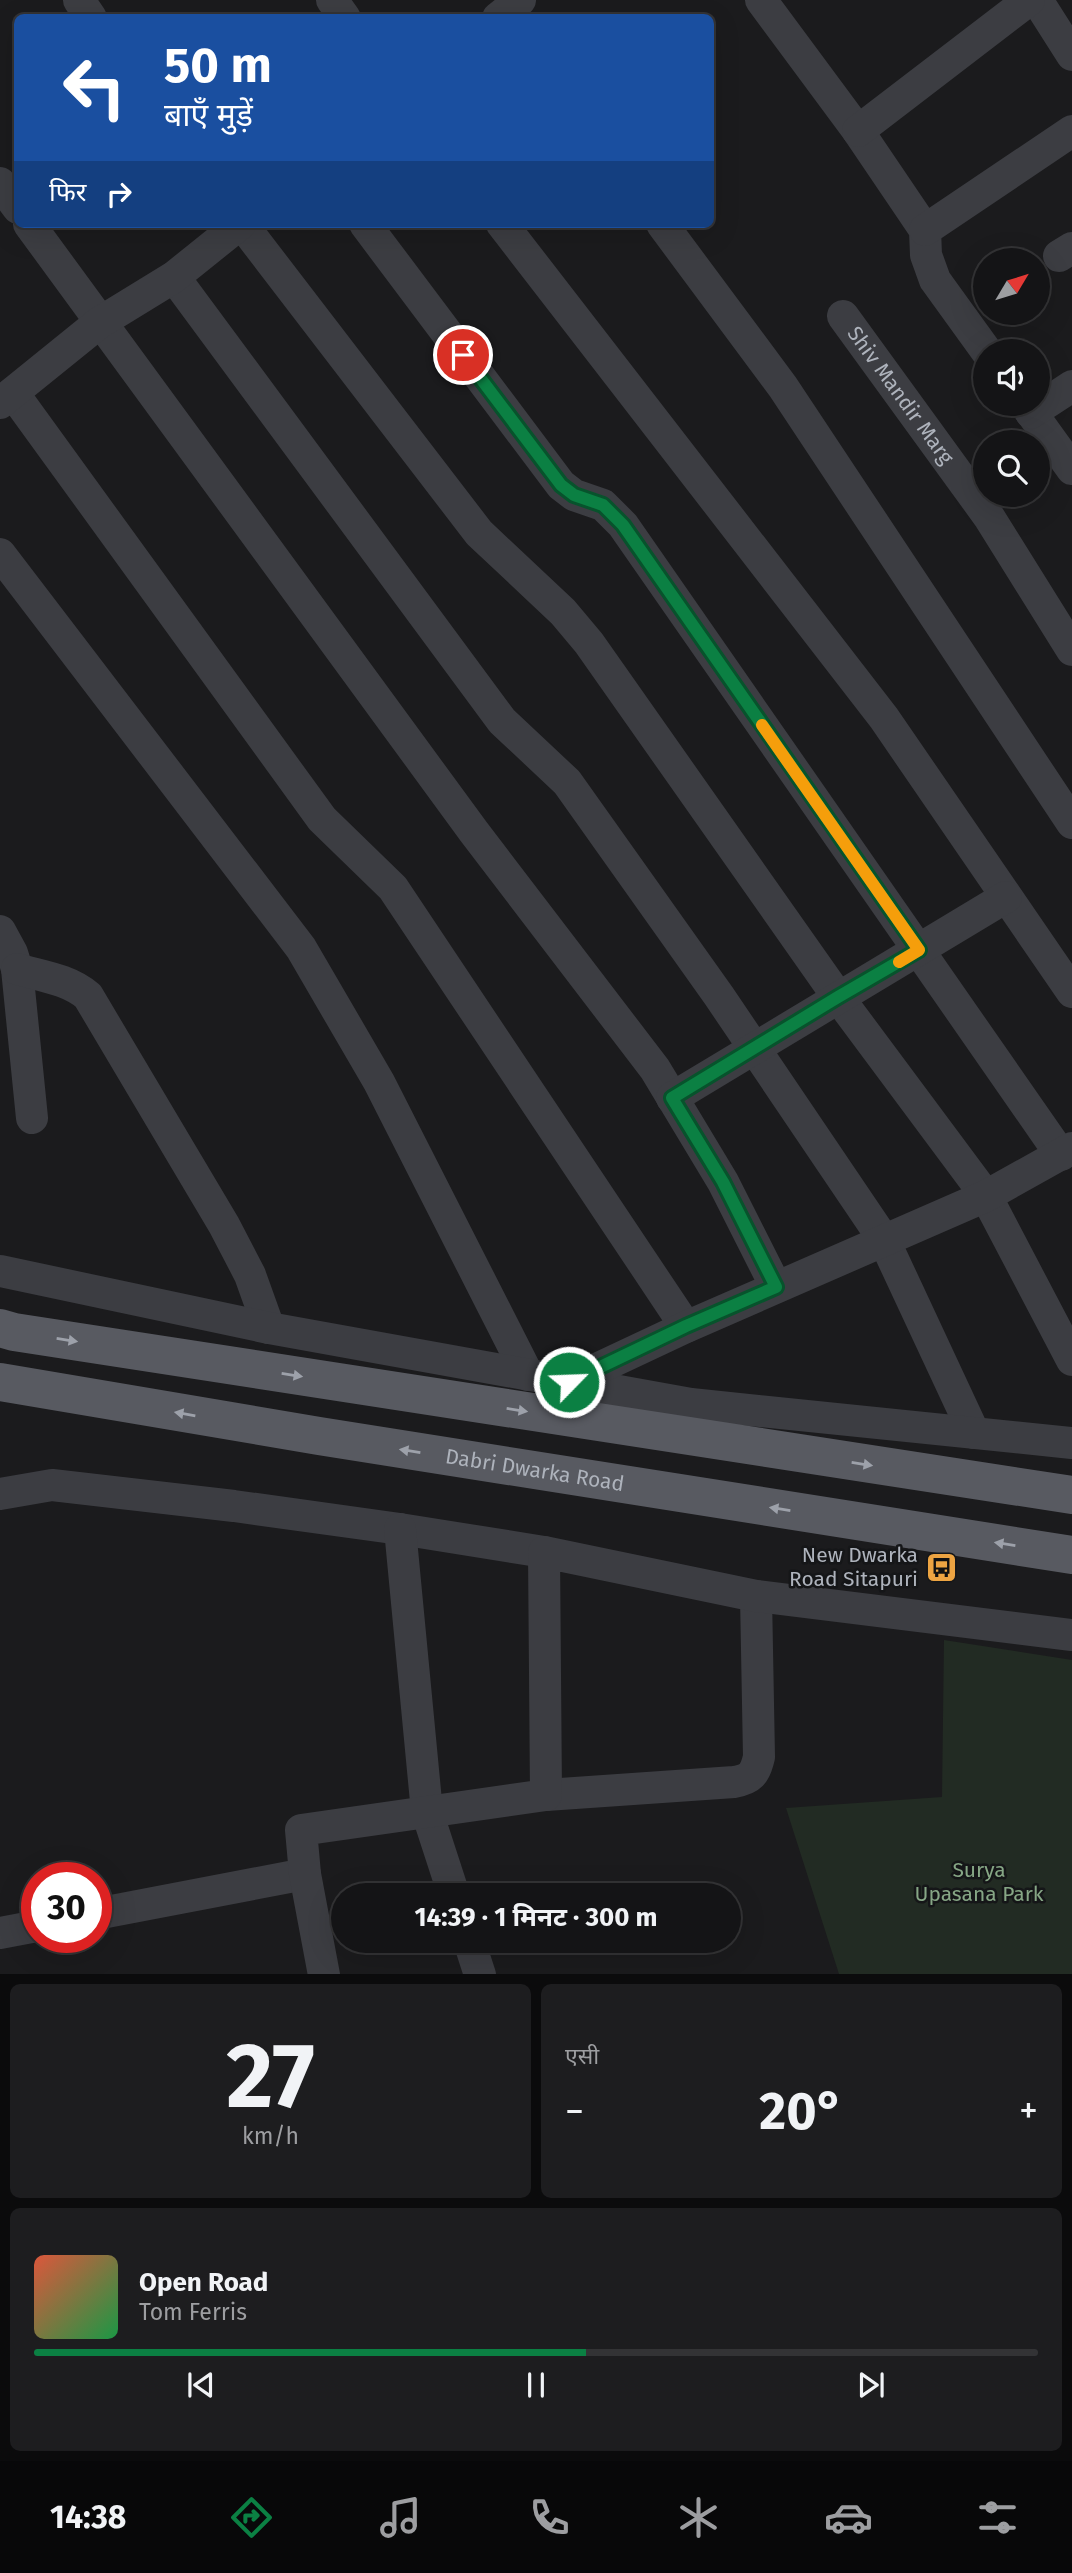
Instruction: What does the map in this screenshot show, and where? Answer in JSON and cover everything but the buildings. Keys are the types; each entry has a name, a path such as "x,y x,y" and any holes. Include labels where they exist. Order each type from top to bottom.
{"main road":[{"path":"0,1328 1072,1495"},
{"name":"Dabri Dwarka Road","path":"0,1382 333,1439 1072,1555"}],"street":[{"path":"761,0 858,131 925,230 926,255 935,280 978,339"},
{"path":"858,131 1029,0"},
{"path":"1037,0 1072,55"},
{"path":"925,230 1072,131"},
{"path":"0,183 14,202"},
{"path":"32,228 474,832 654,1069 723,1182 776,1287"},
{"path":"236,228 174,277 99,323 7,398 322,819 393,888 686,1326"},
{"path":"244,228 479,533 563,612 589,643 838,997 986,1196 1072,1360"},
{"path":"368,228 561,485 574,495 603,505 623,525 919,950 1066,1151 986,1196 686,1326 569,1382"},
{"path":"505,228 884,718 1072,992"},
{"path":"665,228 783,387 1072,823"},
{"path":"174,277 502,721 567,782 754,1047 884,1240 974,1433"},
{"name":"Shiv Mandir Marg","path":"843,316 989,517 1072,650"},
{"path":"1050,397 1072,386"},
{"path":"1034,416 1072,470"},
{"path":"0,554 301,948 379,1082 528,1375"},
{"path":"672,1098 1006,897"},
{"path":"0,931 12,953 17,970 32,1118"},
{"path":"17,970 61,981 78,988 88,996 224,1225 250,1275 269,1328"},
{"path":"0,1271 269,1328 691,1404 1072,1443"},
{"path":"0,1494 52,1485 234,1506 544,1552 756,1596 1072,1635"},
{"path":"400,1529 427,1812 450,1883"},
{"path":"544,1552 546,1795"},
{"path":"324,1974 305,1874 301,1830 546,1795 748,1780 756,1772 759,1758 756,1596"},
{"path":"112,1911 305,1874"},
{"path":"0,1933 21,1929"},
{"path":"473,1953 480,1974"}],"green space":[{"name":"Surya Upasana Park","path":"944,1640 1072,1660 1072,1974 839,1974 786,1808 942,1797"}],"slow traffic":[{"path":"762,725 919,950 899,962"}],"place":[{"name":"New Dwarka Road Sitapuri","path":"941,1567"}],"route":[{"path":"463,355 561,485 574,495 603,505 623,525 919,950 672,1098 723,1182 776,1287 569,1382"}]}
